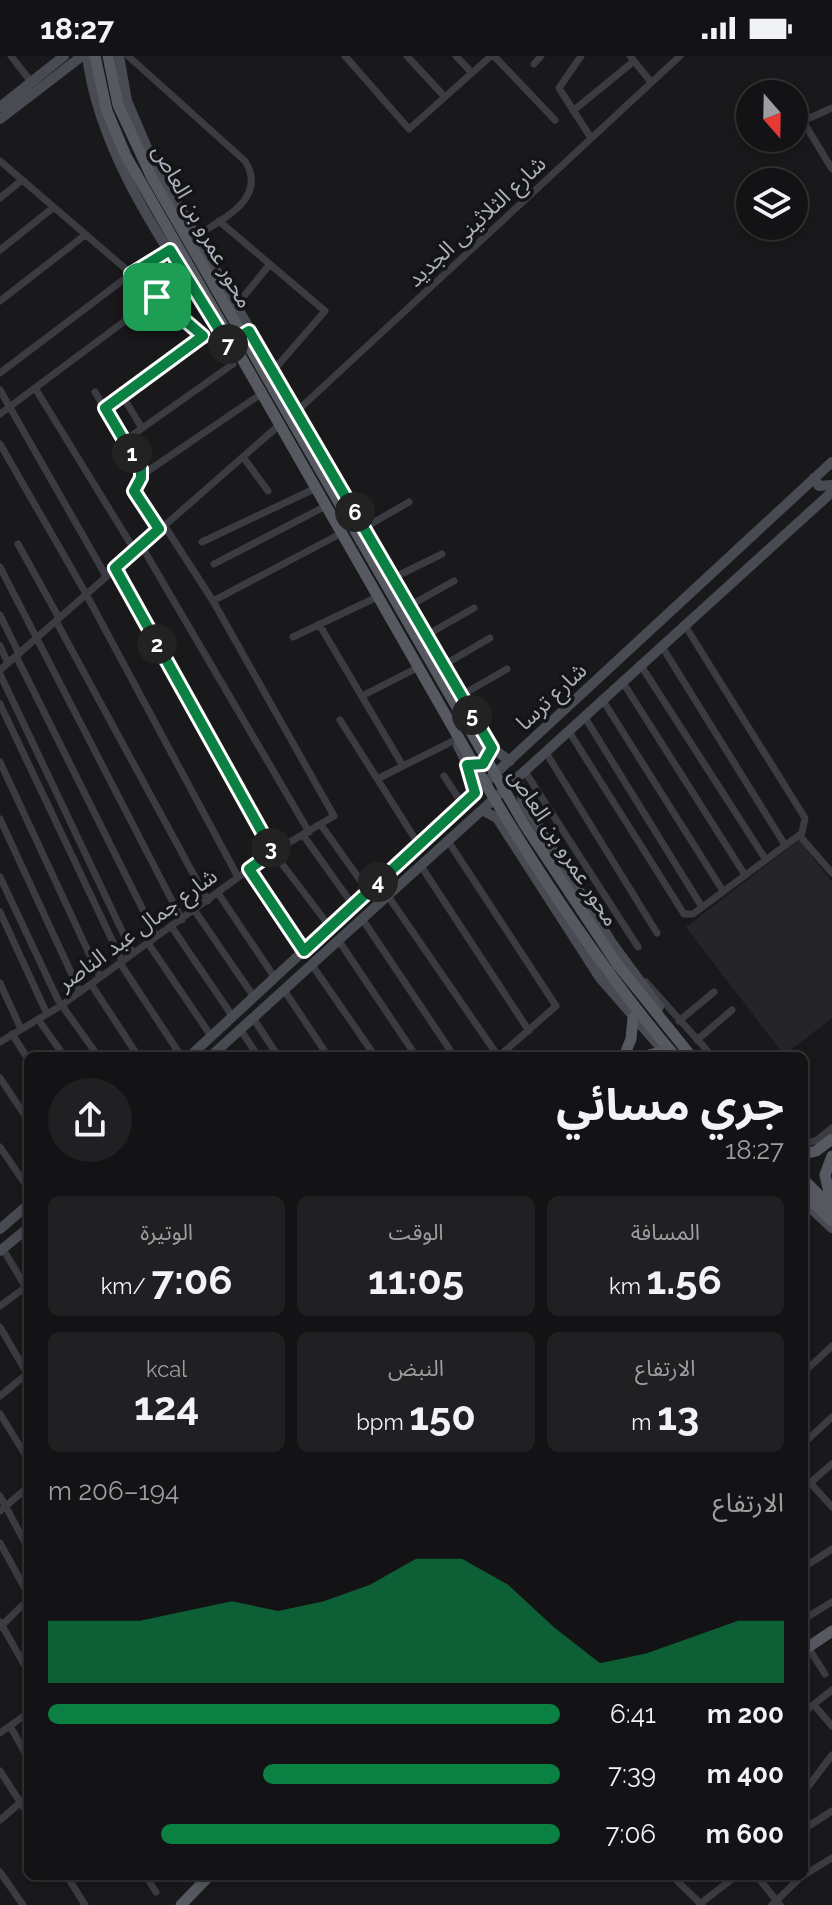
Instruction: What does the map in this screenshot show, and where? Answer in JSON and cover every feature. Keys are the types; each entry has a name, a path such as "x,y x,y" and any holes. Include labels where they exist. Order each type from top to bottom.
{"main road":[{"name":"محور عمرو بن العاص","path":"108,56 118,105 152,178 488,765 606,949 691,1052"},
{"name":"محور عمرو بن العاص","path":"89,57 126,156 490,792 595,955 668,1052"},
{"path":"626,1052 631,1039 633,1018"},
{"path":"808,1153 832,1139"},
{"path":"832,1156 825,1175 832,1205"},
{"path":"808,1181 832,1205"},
{"path":"808,1198 832,1221"},
{"path":"808,1648 832,1631"},
{"path":"181,1905 205,1880"}],"street":[{"path":"11,56 32,83"},
{"path":"119,56 123,87 136,126 194,237 460,696 492,748 510,761"},
{"path":"0,373 131,274 219,221 247,199 252,187 249,167 128,56"},
{"path":"345,56 408,129 492,56 555,120"},
{"path":"407,56 445,97"},
{"path":"456,56 472,73"},
{"path":"534,64 541,56"},
{"path":"581,56 559,86 591,138"},
{"path":"0,119 89,57 98,107 113,148 170,250 228,344 235,363 340,534 455,740 467,765 475,793"},
{"path":"2,101 32,83 57,58"},
{"path":"573,111 632,58 651,82"},
{"name":"شارع الثلاثينى الجديد","path":"296,412 675,58"},
{"path":"808,119 832,108"},
{"path":"808,129 832,169"},
{"path":"2,165 235,363"},
{"path":"0,198 22,180"},
{"path":"0,250 54,207"},
{"path":"219,221 326,312 272,372"},
{"path":"0,301 85,235"},
{"path":"157,258 187,286"},
{"path":"235,307 270,264"},
{"path":"0,414 157,297"},
{"path":"228,344 249,331"},
{"path":"105,408 203,336"},
{"path":"124,441 235,363"},
{"path":"35,388 138,548 306,834 353,905"},
{"path":"0,390 106,576"},
{"path":"95,392 142,475"},
{"path":"122,395 142,428"},
{"path":"258,396 142,475 134,491 213,601 340,534"},
{"path":"133,954 0,672 85,592 277,427"},
{"path":"0,444 85,592 238,877"},
{"path":"243,457 268,491"},
{"name":"شارع ترسا","path":"194,1052 832,462"},
{"path":"814,478 819,486 832,485"},
{"path":"202,542 314,489"},
{"name":"شارع ترسا","path":"223,1052 240,1029 832,492"},
{"path":"364,528 409,502"},
{"path":"780,510 801,503 807,510 804,518"},
{"path":"214,564 324,507"},
{"path":"18,544 208,901"},
{"path":"393,578 442,554"},
{"path":"0,567 182,920"},
{"path":"115,568 273,852 330,927"},
{"path":"409,606 454,581"},
{"path":"293,637 375,598"},
{"name":"شارع جمال عبد الناصر","path":"1,1040 62,1005 273,852 334,817 213,601"},
{"path":"425,636 474,608"},
{"path":"0,615 156,936"},
{"path":"319,624 403,766"},
{"path":"568,730 682,912 691,915 799,835 806,827 805,818 684,624"},
{"path":"442,666 490,638"},
{"path":"661,645 785,845"},
{"path":"0,646 8,663"},
{"path":"640,664 766,860"},
{"path":"362,696 415,669"},
{"path":"460,696 507,669"},
{"path":"622,681 745,875"},
{"path":"602,699 723,891"},
{"path":"0,704 121,962 178,1052"},
{"path":"584,716 702,907"},
{"path":"340,720 419,845"},
{"path":"377,779 455,740"},
{"path":"467,765 483,764 492,748"},
{"path":"545,751 657,933"},
{"path":"0,762 100,977"},
{"path":"520,774 523,802 625,961 691,1052"},
{"path":"520,774 638,947"},
{"path":"444,776 463,805"},
{"path":"498,820 505,808 523,802"},
{"path":"482,810 492,813 498,820 594,969 633,1018 667,1052"},
{"path":"0,819 80,992"},
{"path":"321,825 368,891"},
{"path":"799,835 832,873"},
{"path":"448,841 555,1005 554,1010 511,1052"},
{"path":"421,866 529,1031"},
{"path":"249,869 304,951"},
{"path":"0,877 62,1005 95,1052"},
{"path":"218,893 275,978"},
{"path":"388,896 496,1052"},
{"path":"195,911 254,997"},
{"path":"0,912 47,1014"},
{"path":"363,920 451,1052"},
{"path":"171,926 233,1017"},
{"path":"339,941 413,1052"},
{"path":"148,943 211,1036"},
{"path":"625,961 708,1052"},
{"path":"312,965 372,1052"},
{"path":"0,983 21,1029"},
{"path":"91,984 135,1052"},
{"path":"284,990 325,1052"},
{"path":"679,1021 714,992"},
{"path":"697,1040 732,1010"},
{"path":"253,1018 275,1052"},
{"path":"38,1019 61,1052"},
{"path":"240,1029 255,1052"},
{"path":"12,1034 24,1053"},
{"path":"0,1078 24,1114"},
{"path":"808,1143 832,1128"},
{"path":"0,1147 24,1182"},
{"path":"0,1166 9,1160"},
{"path":"808,1206 832,1228"},
{"path":"0,1229 24,1208"},
{"path":"24,1231 2,1250 24,1284"},
{"path":"0,1306 24,1291"},
{"path":"0,1327 24,1367"},
{"path":"808,1368 832,1346"},
{"path":"0,1396 24,1377"},
{"path":"0,1414 24,1453"},
{"path":"808,1439 832,1417"},
{"path":"810,1483 832,1464"},
{"path":"808,1481 832,1507"},
{"path":"3,1509 24,1491"},
{"path":"0,1496 3,1509 24,1542"},
{"path":"0,1543 24,1587"},
{"path":"808,1561 832,1549"},
{"path":"808,1617 832,1602"},
{"path":"24,1604 1,1625 24,1664"},
{"path":"808,1652 825,1674"},
{"path":"808,1709 832,1690"},
{"path":"814,1705 832,1726"},
{"path":"0,1733 24,1718"},
{"path":"10,1726 24,1751"},
{"path":"808,1787 832,1755"},
{"path":"0,1771 24,1808"},
{"path":"0,1820 24,1799"},
{"path":"808,1826 832,1811"},
{"path":"808,1872 832,1858"},
{"path":"0,1872 23,1905"},
{"path":"69,1880 85,1905"},
{"path":"148,1880 156,1892"},
{"path":"676,1880 701,1904 731,1880"},
{"path":"760,1880 777,1904 799,1880"}],"shaded area":[{"path":"799,840 832,882 832,1018 788,1052 782,1052 686,927"}],"route":[{"path":"170,250 228,344 249,331 492,748 483,764 467,765 475,793 304,951 249,869 273,852 115,568 159,529 134,491 142,475 141,469 105,408 203,336 157,297 131,274 170,250"}]}
